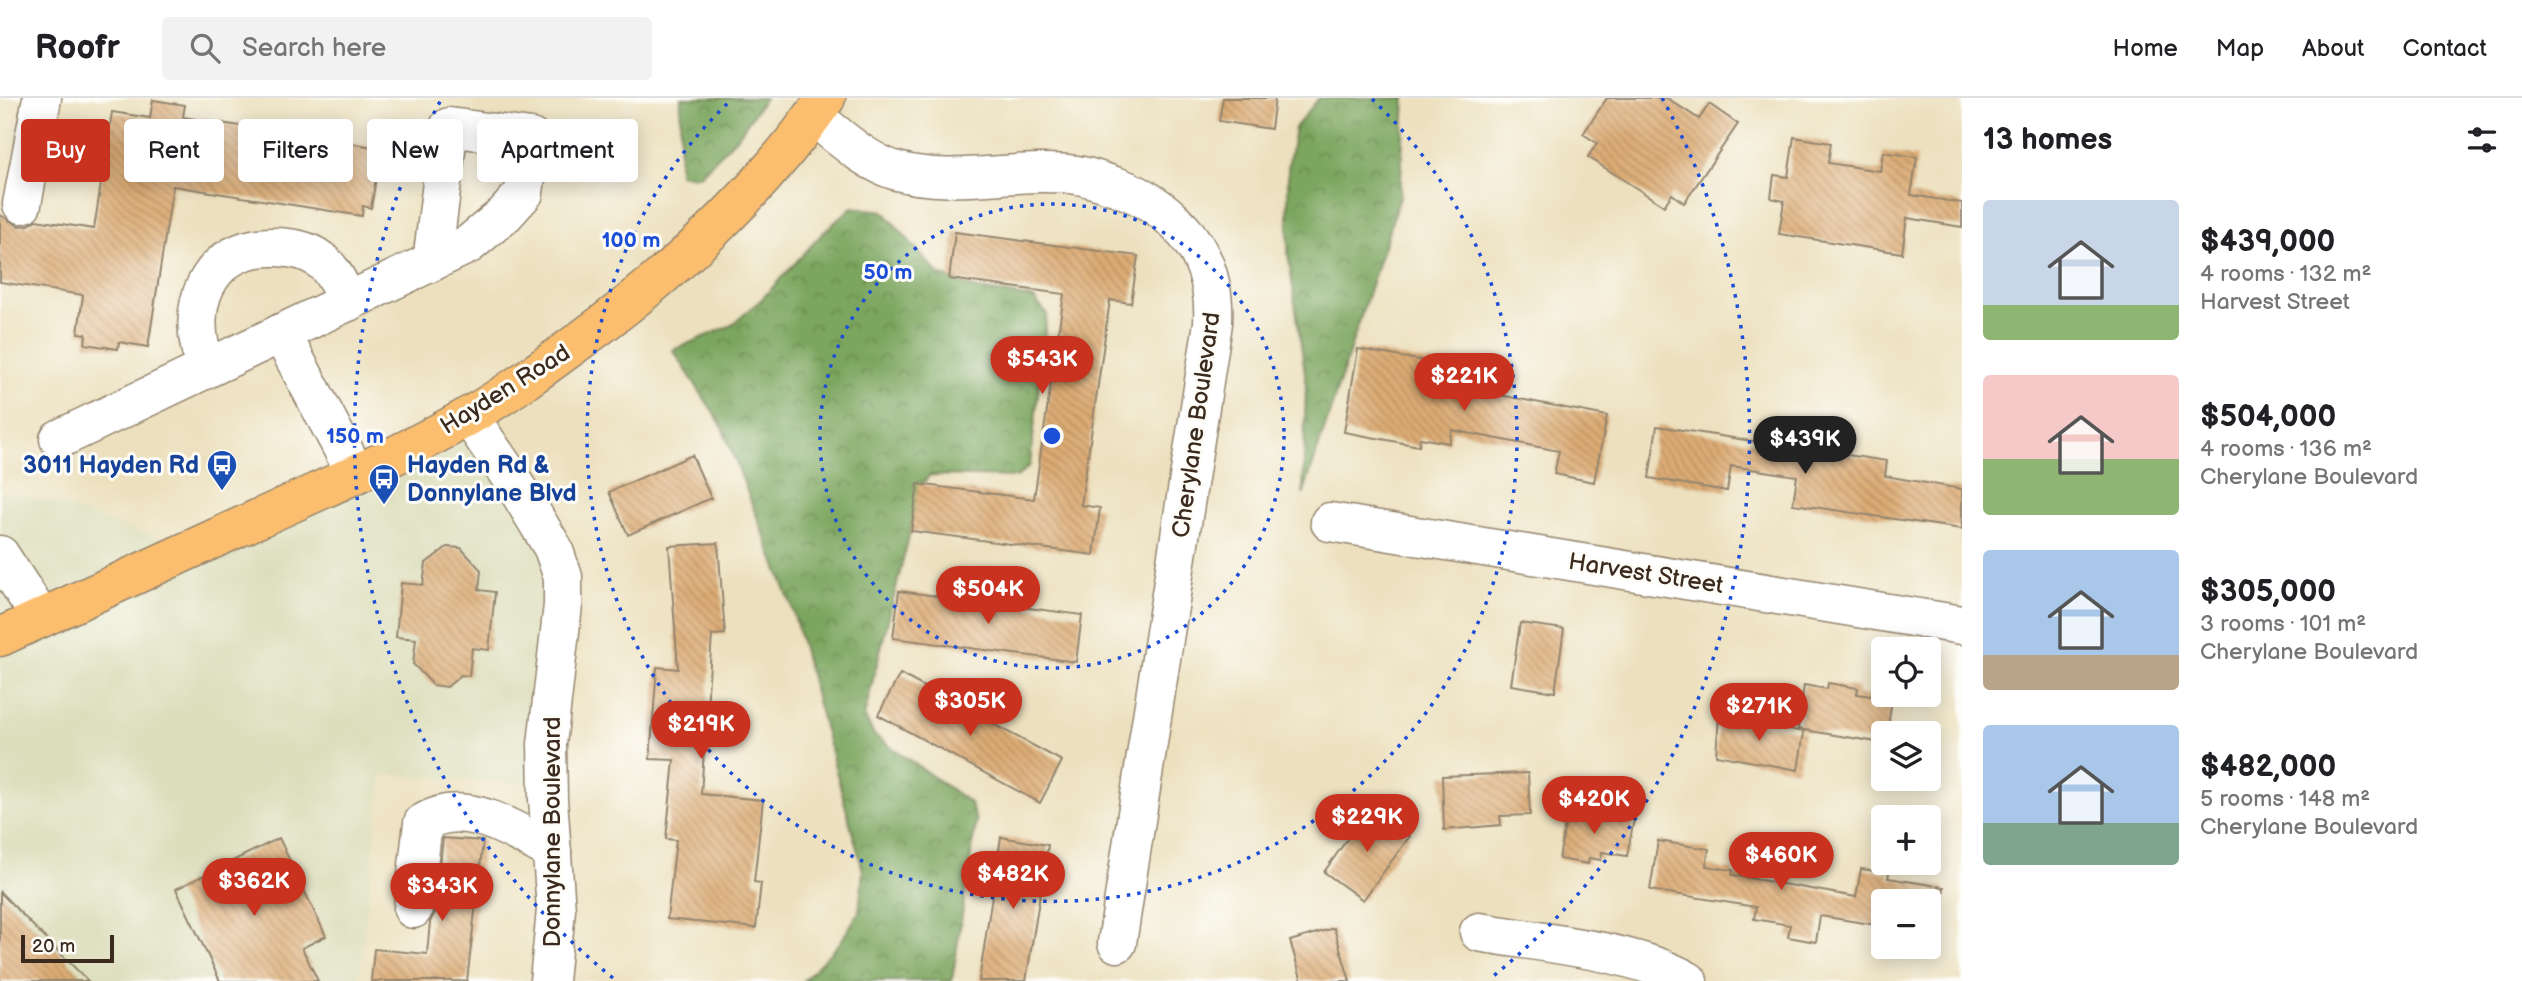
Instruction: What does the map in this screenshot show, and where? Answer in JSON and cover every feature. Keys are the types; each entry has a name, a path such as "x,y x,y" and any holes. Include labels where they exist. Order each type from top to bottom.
{"main road":[{"name":"Hayden Road","path":"0,637 356,474 469,416 615,316 669,271 736,207 769,171 819,107"}],"street":[{"path":"22,204 42,98"},
{"name":"Cherylane Boulevard","path":"819,107 878,165 898,172 941,177 1045,173 1080,175 1138,194 1167,214 1186,233 1199,253 1209,278 1214,298 1213,323 1117,943"},
{"path":"207,368 197,337 197,312 204,288 220,263 240,252 264,246 306,250 327,265 348,302"},
{"path":"59,439 432,262"},
{"path":"281,333 356,474"},
{"name":"Donnylane Boulevard","path":"469,416 553,548 563,577 563,605 547,744 556,911 549,981"},
{"name":"Harvest Street","path":"1329,522 1962,625"},
{"path":"0,555 41,618"},
{"path":"413,909 423,823 434,815 453,812 477,815 504,825 552,851"},
{"path":"1479,932 1617,955 1670,971 1688,981"}],"shaded area":[{"path":"483,402 563,556 550,785 382,774 359,981 0,981 0,492 46,500 193,550"}],"green space":[{"path":"681,98 765,98 737,137 699,176 679,174"},
{"path":"1319,98 1405,98 1400,196 1303,495 1306,380 1288,253 1288,168 1295,128"},
{"path":"852,207 883,211 938,274 973,288 1033,298 1047,314 1030,465 1017,477 930,475 922,484 864,716 874,735 970,803 976,821 952,981 803,981 840,943 859,912 863,871 791,604 721,424 673,350 732,325 762,299 822,234"}],"building":[{"path":"1223,98 1275,98 1271,129 1219,121"},
{"path":"1607,98 1667,98 1699,119 1709,104 1738,124 1684,203 1672,194 1664,206 1588,157 1597,143 1583,134"},
{"path":"153,100 185,105 183,117 196,119 124,119 124,182 224,182 224,123 238,126 238,182 353,182 353,144 367,146 367,182 375,182 371,208 363,206 362,216 173,186 148,347 119,342 118,349 85,344 86,334 78,333 83,295 0,282 0,215 19,226 29,225 36,220 94,229 101,182 110,182 112,112 150,118"},
{"path":"1794,137 1831,143 1828,163 1880,171 1883,152 1917,157 1911,195 1962,203 1962,227 1907,218 1902,253 1779,234 1784,201 1771,198 1774,175 1788,177"},
{"path":"955,232 1138,256 1131,303 1110,300 1081,505 1100,508 1094,555 911,531 918,484 1034,499 1064,294 949,279"},
{"path":"1358,349 1463,368 1459,387 1607,416 1594,482 1554,474 1559,451 1452,430 1449,443 1420,438 1419,446 1344,432"},
{"path":"1657,426 1771,444 1773,432 1805,437 1804,445 1815,446 1814,450 1887,461 1885,476 1962,489 1962,529 1793,504 1797,476 1731,466 1727,491 1649,478"},
{"path":"692,455 711,498 628,535 609,492"},
{"path":"718,543 725,634 712,635 701,794 763,800 754,882 761,883 756,928 667,919 676,840 666,839 674,760 650,759 657,667 678,669 669,546"},
{"path":"447,547 461,548 481,570 479,590 495,592 489,650 472,648 469,676 461,675 447,687 433,685 413,664 416,639 396,637 401,583 423,585 426,563"},
{"path":"899,591 1082,615 1076,662 893,638"},
{"path":"1520,623 1564,629 1555,692 1511,685"},
{"path":"900,674 1062,761 1040,803 878,715"},
{"path":"1828,683 1858,688 1857,694 1871,696 1871,707 1891,707 1889,721 1871,721 1871,741 1798,729 1804,685 1827,689"},
{"path":"1719,716 1804,732 1798,770 1716,755"},
{"path":"1528,773 1530,815 1500,816 1501,825 1444,830 1442,776"},
{"path":"1370,807 1410,836 1363,900 1324,872"},
{"path":"1568,808 1634,819 1627,856 1602,852 1601,860 1589,858 1588,864 1559,859"},
{"path":"1001,837 1048,845 1026,981 979,981"},
{"path":"279,838 326,936 302,948 318,981 220,981 176,889"},
{"path":"443,838 483,841 467,981 371,981 374,949 427,954 430,922 435,912"},
{"path":"1658,841 1709,849 1706,866 1733,870 1732,875 1856,897 1861,869 1871,870 1871,875 1889,875 1888,878 1944,887 1943,901 1941,889 1871,889 1871,924 1820,916 1816,942 1788,937 1790,925 1754,919 1756,907 1650,890"},
{"path":"0,892 52,945 88,981 0,981"},
{"path":"1334,928 1350,981 1302,981 1290,941"}],"place":[{"name":"3011 Hayden Rd","path":"222,492"},
{"name":"Hayden Rd & Donnylane Blvd","path":"384,506"}]}
